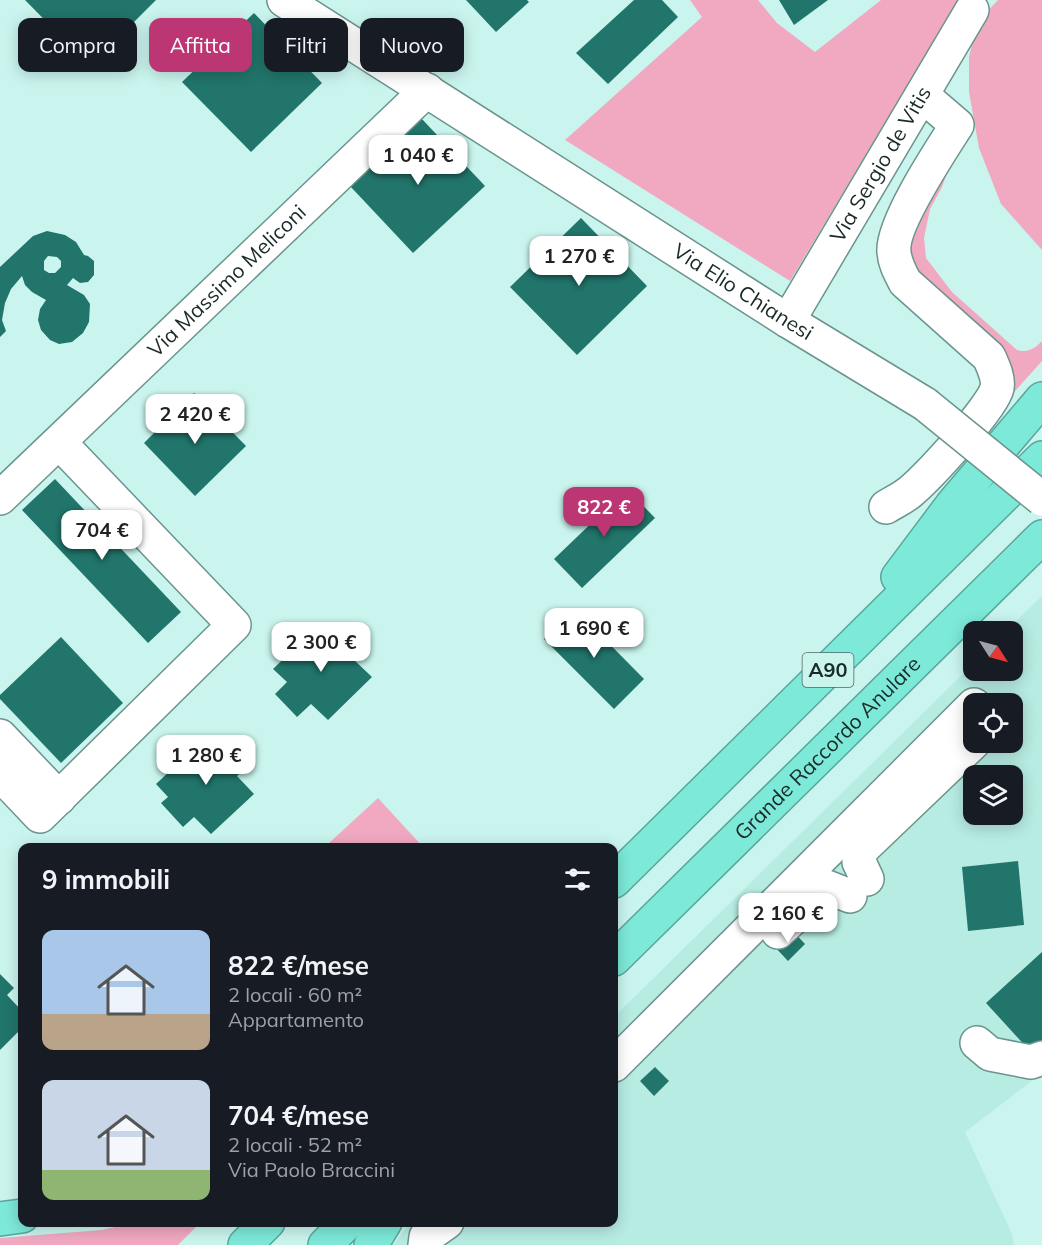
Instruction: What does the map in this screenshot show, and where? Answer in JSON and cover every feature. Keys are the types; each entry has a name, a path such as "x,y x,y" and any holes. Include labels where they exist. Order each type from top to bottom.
{"highway":[{"path":"828,669 952,506 1042,399"},
{"name":"A90","path":"618,877 1042,458"},
{"name":"Grande Raccordo Anulare","path":"618,955 1042,537"},
{"path":"0,1219 18,1217"},
{"path":"245,1245 263,1227"},
{"path":"325,1245 343,1227"},
{"path":"370,1245 382,1227"}],"street":[{"name":"Via Elio Chianesi","path":"285,0 788,321 926,404 1042,499"},
{"name":"Via Sergio de Vitis","path":"788,321 972,10"},
{"name":"Via Massimo Meliconi","path":"0,498 427,90"},
{"path":"886,507 909,492 936,466 992,402 998,386 995,370 989,357 905,282 897,268 893,251 896,235 915,195 957,125 922,95"},
{"path":"50,807 234,625 59,442"},
{"path":"618,1061 963,715"},
{"path":"0,736 50,807"},
{"path":"618,1073 653,1054 803,907 827,887 858,887 861,850 963,753"},
{"path":"0,774 50,807"},
{"path":"977,1043 990,1054 1031,1062 1042,1058"},
{"path":"424,1245 426,1237 440,1227"}],"shaded area":[{"path":"690,0 758,0 777,23 815,52 881,0 959,0 790,281 565,140 702,17"},
{"path":"998,0 1042,0 1042,250 1001,204 979,148 969,92 969,57 974,36 985,14"},
{"path":"942,174 946,176 930,209 924,238 926,258 952,292 1017,350 1031,350 1042,341 1042,361 1008,399 909,273 912,219"},
{"path":"1042,596 1042,1073 965,1132 1012,1234 1014,1245 393,1245 407,1227 618,1227 618,1013 963,674 963,681 1023,681 1023,621 1016,621"},
{"path":"378,798 419,843 329,843"},
{"path":"115,1227 196,1227 178,1245 0,1245 0,1238"}],"building":[{"path":"25,0 156,0 137,19 43,18"},
{"path":"466,0 527,0 529,2 496,32"},
{"path":"634,0 662,0 678,17 608,84 576,53"},
{"path":"779,0 828,0 794,25"},
{"path":"254,13 264,23 264,72 311,72 322,83 251,152 182,82 192,72 252,72 252,18 249,18"},
{"path":"422,119 485,186 413,253 350,186"},
{"path":"581,218 647,286 577,355 510,287"},
{"path":"47,231 65,235 76,242 84,255 94,261 94,275 88,282 80,283 73,278 67,285 84,295 90,304 89,322 83,333 72,342 59,344 50,340 41,330 38,320 40,309 46,300 25,285 22,276 11,289 5,303 2,320 6,331 0,337 0,267 33,236","holes":["48,256 57,257 61,261 61,267 55,273 44,270 44,261"]},
{"path":"194,393 246,446 195,496 144,443"},
{"path":"55,479 181,612 148,643 22,510"},
{"path":"627,489 655,518 582,588 554,559"},
{"path":"575,609 644,679 614,709 544,639"},
{"path":"319,624 331,636 341,627 363,649 353,659 372,677 328,720 311,704 297,717 275,694 287,682 273,669"},
{"path":"61,637 123,703 61,763 0,699 0,695"},
{"path":"206,737 218,750 226,743 247,766 237,776 254,794 211,834 194,817 183,827 161,803 168,797 156,784"},
{"path":"1018,861 1024,925 968,931 962,867"},
{"path":"789,927 805,944 788,961 772,944"},
{"path":"1042,952 1042,1040 1030,1051 986,1003"},
{"path":"0,974 14,988 7,995 18,1007 18,1032 0,1050"},
{"path":"655,1067 669,1081 654,1096 640,1081"}]}
